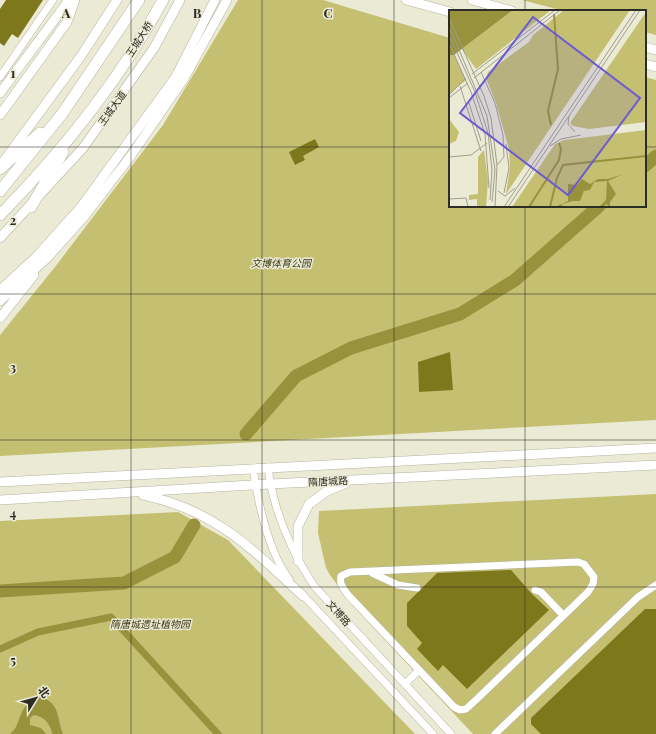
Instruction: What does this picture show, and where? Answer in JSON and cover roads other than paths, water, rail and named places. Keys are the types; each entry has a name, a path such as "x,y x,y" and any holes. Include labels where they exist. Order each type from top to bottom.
{"highway":[{"name":"王城大桥","path":"62,114 140,0"},
{"name":"王城大桥","path":"114,78 163,0"},
{"name":"王城大道","path":"0,215 79,127 114,78"},
{"path":"0,167 62,114"},
{"path":"0,191 62,114"},
{"path":"31,207 79,127"}],"main road":[{"path":"0,92 69,0"},
{"path":"0,115 67,22 75,0"},
{"path":"0,167 81,56 117,0"},
{"name":"王城大道","path":"0,238 31,207 83,148 154,48 180,0"},
{"path":"0,290 36,257 81,207 175,78 215,0"},
{"path":"0,318 47,258 83,218 158,117 183,80 227,0"},
{"path":"406,0 449,12"},
{"path":"472,0 508,10"},
{"path":"646,47 656,50"},
{"path":"646,64 656,67"},
{"path":"0,301 47,258"},
{"name":"隋唐城路","path":"0,482 656,448"},
{"name":"隋唐城路","path":"0,500 270,484 656,465"},
{"path":"298,561 298,526 309,504 327,491 353,480"},
{"path":"132,493 164,500 192,510 216,522 243,542 303,596"}],"street":[{"path":"0,77 53,0"},
{"name":"文博路","path":"268,467 270,484 284,531 298,561 314,586 451,734"},
{"name":"文博路","path":"253,468 272,546 283,571 303,596 433,734"},
{"path":"578,562 584,564 590,569 594,577 593,584 563,615 466,708 460,710 454,707 341,586 340,580 344,574 368,571 578,562"},
{"path":"368,571 398,585 417,588"},
{"path":"495,734 638,597 656,585"},
{"path":"534,590 540,592 563,615"},
{"path":"405,684 420,670"}],"waterway":[{"path":"646,165 656,156"},
{"path":"246,434 296,376 351,348 460,314 515,280 598,207"},
{"path":"0,591 124,583 175,557 194,525"},
{"path":"0,649 38,632 111,617 218,734"}],"park label":[{"name":"文博体育公园","path":"281,263"},
{"name":"隋唐城遗址植物园","path":"150,624"}]}
